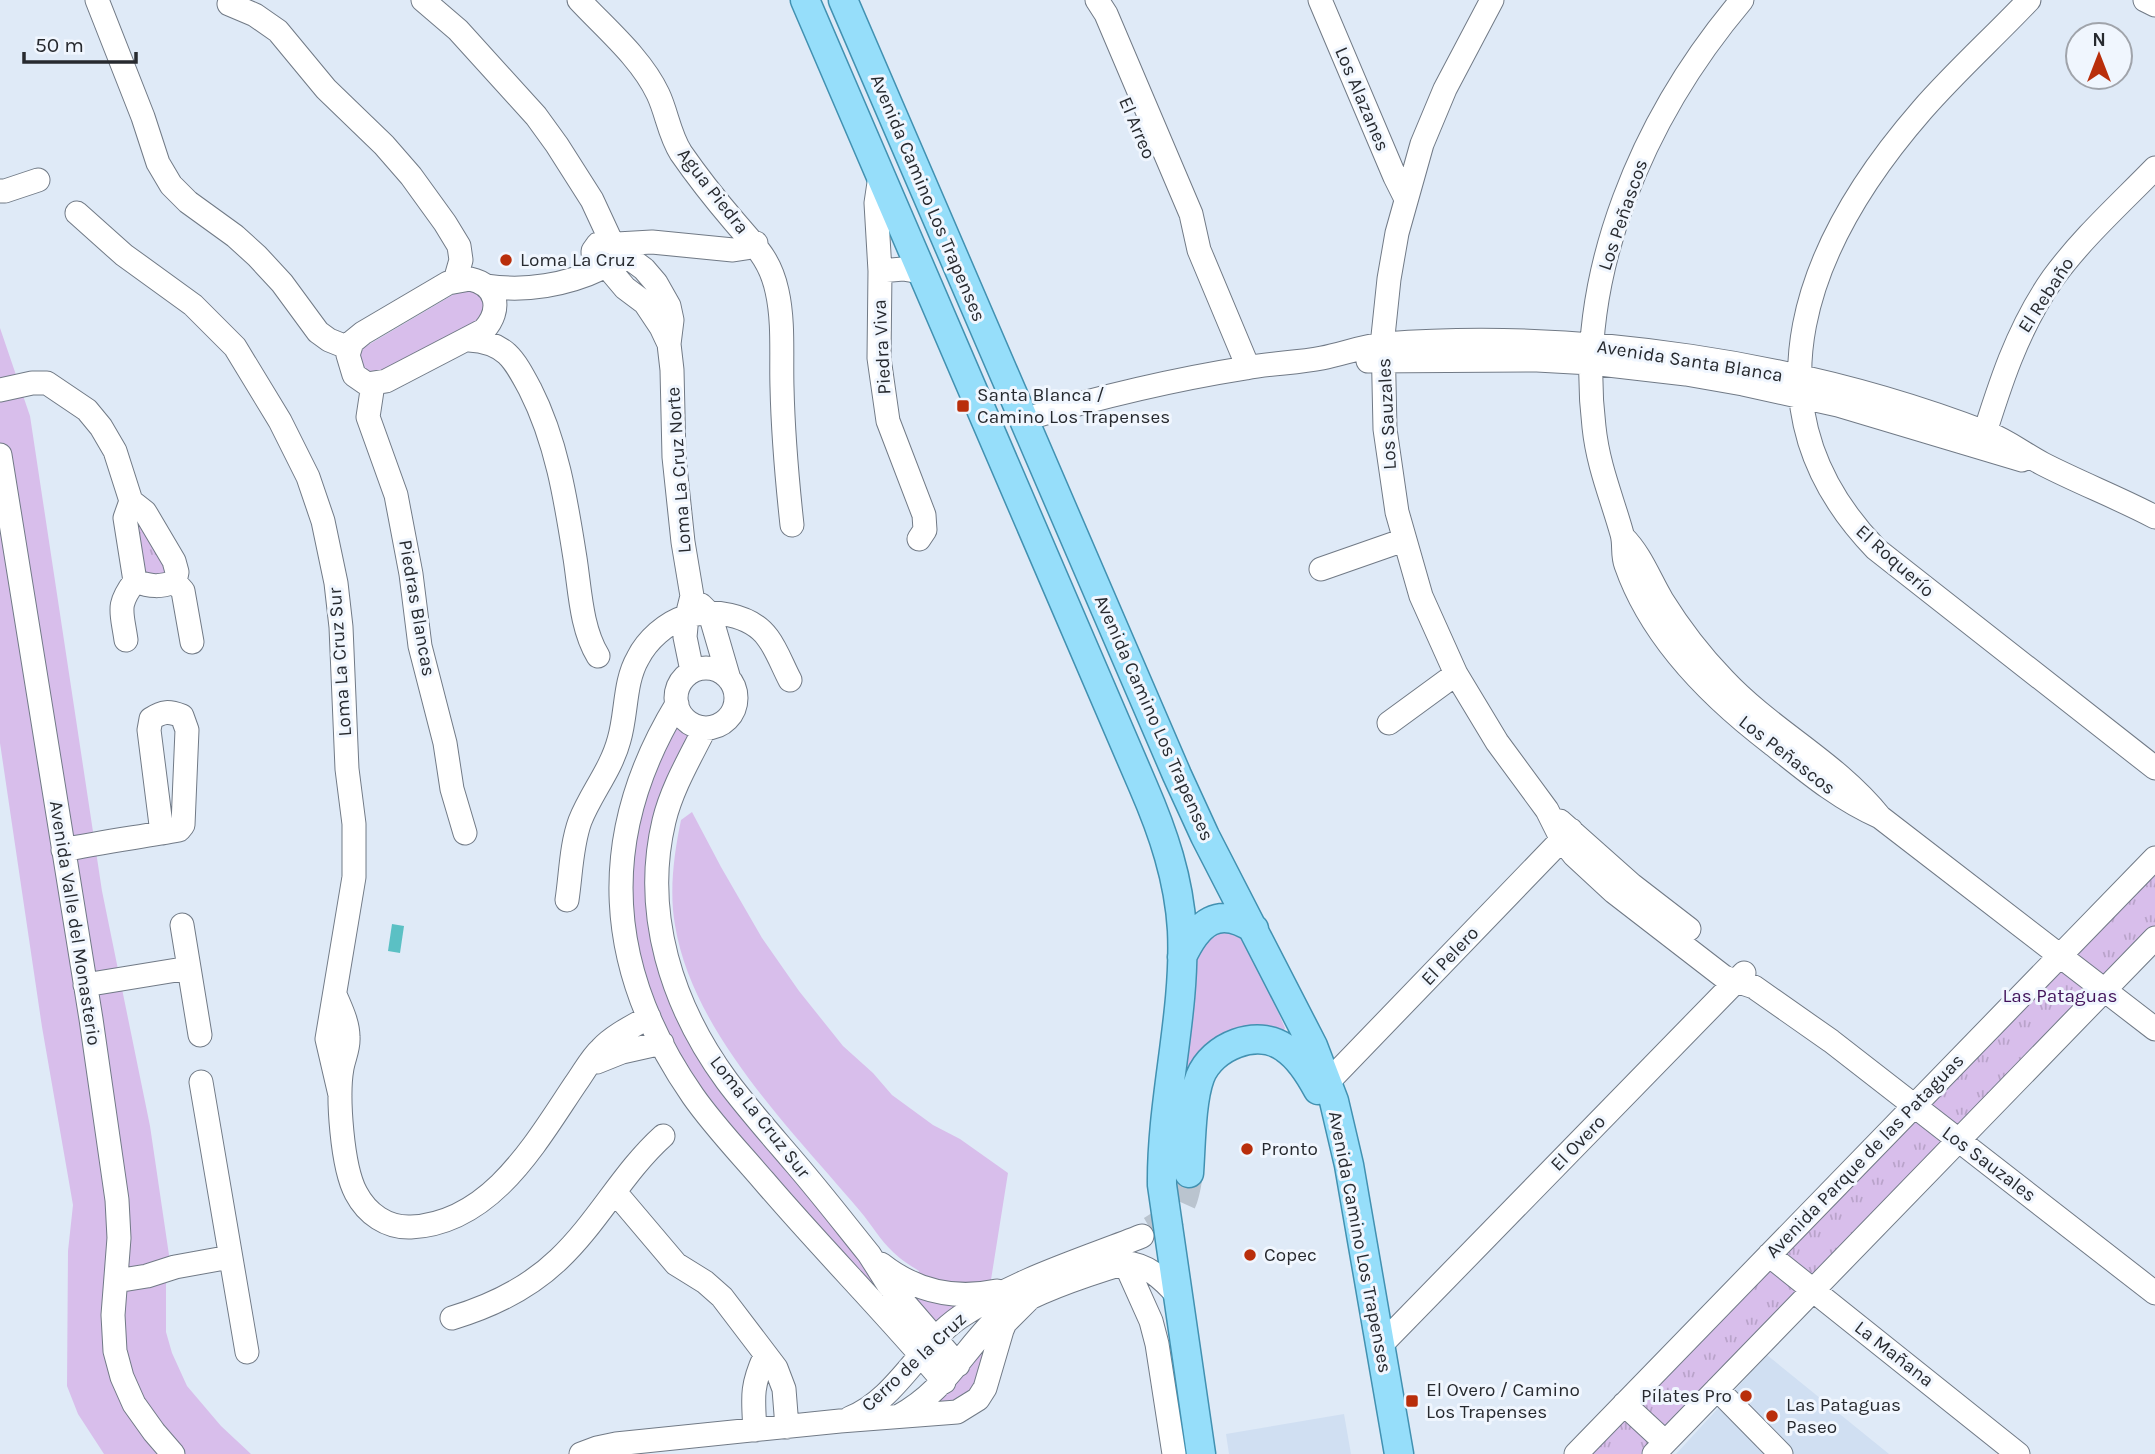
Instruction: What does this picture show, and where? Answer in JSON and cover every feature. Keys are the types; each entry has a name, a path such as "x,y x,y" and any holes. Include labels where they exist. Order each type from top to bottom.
{"main road":[{"name":"Avenida Camino Los Trapenses","path":"805,0 1160,825 1170,858 1178,898 1182,957 1161,1148 1162,1185 1201,1454"},
{"name":"Avenida Camino Los Trapenses","path":"843,0 1177,775 1205,836 1296,1008 1328,1082 1344,1142 1399,1454"},
{"path":"831,61 839,63 851,60 864,49"},
{"path":"1182,957 1196,932 1214,919 1235,919 1254,929"},
{"path":"1189,1173 1200,1077 1217,1054 1241,1042 1276,1042 1290,1051 1312,1079 1344,1142"}],"street":[{"path":"97,0 158,163 171,185 188,202 235,236 257,256 287,289 318,332 349,348"},
{"path":"423,0 458,30 536,116 579,181 607,254 535,286 489,298"},
{"name":"Agua Piedra","path":"579,0 636,62 658,94 681,152 733,220 756,243 770,269 778,294 784,450 792,525"},
{"name":"El Arreo","path":"1087,0 1095,29 1175,218 1199,250"},
{"name":"El Arreo","path":"1097,0 1106,14 1191,214 1199,250 1248,367"},
{"name":"Los Alazanes","path":"1320,0 1405,197"},
{"name":"Los Sauzales","path":"1492,0 1445,89 1422,144 1405,197 1389,279 1383,352 1388,456 1404,540 1421,596 1456,674 1497,742 1567,835 1574,855 1614,892 1724,976 1745,980 1831,1041 2155,1293"},
{"name":"Los Peñascos","path":"1742,0 1693,67 1657,129 1640,163 1607,254 1595,310 1591,400 1605,486 1623,537 1638,555 1676,621 1708,663 1744,700 1853,787 1880,817 2155,1029"},
{"name":"El Roquerío","path":"2029,0 1922,109 1886,155 1854,203 1830,247 1811,294 1800,346 1799,386 1810,443 1823,477 1843,512 1865,538 1898,568 2155,768"},
{"path":"2145,0 2155,5"},
{"path":"229,4 255,15 285,38 326,89 384,145 439,213 489,298 506,351 529,387 550,437 566,503 588,633 598,656"},
{"name":"El Rebaño","path":"1982,440 2009,360 2041,297 2084,241 2155,168"},
{"name":"Piedra Viva","path":"880,176 876,203 880,271 879,358 888,421 924,515 925,530 919,540"},
{"path":"0,191 38,180"},
{"name":"Loma La Cruz Sur","path":"77,213 124,255 193,305 235,347 280,421 308,477 323,521 336,583 341,627 346,769 354,824 354,877 327,1039 340,1095 349,1175 355,1192 369,1210 386,1223 395,1226 417,1227 431,1224 464,1211 498,1187 524,1159 600,1049 649,1017"},
{"name":"Agua Piedra","path":"607,254 652,242 733,250 756,243"},
{"path":"455,281 461,260 459,246"},
{"name":"Loma La Cruz Norte","path":"607,254 625,288 645,303 669,344 674,457 690,606 685,637 692,671"},
{"name":"Piedra Viva","path":"880,271 903,269 921,272"},
{"path":"470,279 489,298 484,330 468,340 386,382 373,384 360,381 354,375 349,363 349,348 363,333 455,281 470,279"},
{"path":"468,340 490,342 506,351"},
{"name":"Avenida Santa Blanca","path":"1023,420 1136,389 1248,367 1323,358 1383,352 1482,359 1591,354 1686,374 1799,386 1881,417 1982,440 2043,464 2155,517"},
{"path":"0,390 32,383 47,383 87,410 115,451 131,500 145,512 174,561 177,572 175,582"},
{"name":"Piedras Blancas","path":"373,384 368,417 396,495 411,574 420,646 445,743 452,789 465,833"},
{"name":"Avenida Valle del Monasterio","path":"0,455 117,1200 119,1238 113,1334 118,1364 127,1391 143,1418 173,1454"},
{"path":"126,640 121,607 123,597 135,581 125,518 131,500"},
{"path":"1321,569 1404,540"},
{"path":"135,581 149,587 161,587 175,582"},
{"path":"175,582 183,591 192,642"},
{"path":"567,900 578,829 616,750 625,718 632,670 652,639 690,606 710,614 736,617 756,627 768,637 790,680"},
{"path":"677,704 682,717 688,723 705,728 722,724 733,712 736,695 710,614"},
{"path":"692,671 699,668 716,670 729,679"},
{"name":"Loma La Cruz Sur","path":"692,671 679,684 677,704 649,754 636,787 627,821 620,869 619,892 623,924 635,975 649,1017 687,1087 711,1120 785,1206 928,1346 951,1374"},
{"path":"1389,723 1456,674"},
{"name":"Loma La Cruz Sur","path":"705,728 670,802 657,862 657,912 675,985 697,1033 722,1073 869,1254 928,1346"},
{"path":"63,850 162,833"},
{"name":"El Pelero","path":"1328,1082 1567,835"},
{"name":"Avenida Parque de las Pataguas","path":"1576,1454 2155,858"},
{"path":"182,925 200,1035"},
{"path":"1624,1404 1659,1448 2155,938"},
{"path":"85,985 188,968"},
{"name":"El Overo","path":"1380,1346 1745,980"},
{"path":"590,1064 622,1052 662,1043"},
{"path":"201,1082 247,1352"},
{"path":"452,1318 502,1299 561,1258 633,1167 663,1136"},
{"path":"615,1192 676,1264 705,1282 722,1297 776,1368 784,1389 787,1427"},
{"name":"Cerro de la Cruz","path":"840,1421 864,1412 878,1401 928,1346 958,1318 1021,1293 1142,1236"},
{"name":"Loma La Cruz Sur","path":"869,1254 895,1275 925,1290 957,1295 1021,1293"},
{"name":"La Mañana","path":"1769,1255 2018,1454"},
{"path":"116,1281 230,1257"},
{"path":"1174,1454 1157,1344 1151,1321 1125,1263 1134,1263 1157,1275 1177,1295"},
{"name":"Cerro de la Cruz","path":"896,1417 925,1400 951,1374 995,1320 1011,1308 1021,1293 1125,1263"},
{"name":"Cerro de la Cruz","path":"581,1454 606,1446 840,1421 957,1412 978,1399 990,1376 1005,1323 1021,1293"},
{"path":"1373,1308 1395,1319 1411,1314"},
{"path":"755,1430 752,1393 755,1378 765,1356"},
{"path":"1717,1389 1782,1454"}],"shaded area":[{"path":"1767,1355 1889,1454 1676,1454"},
{"path":"1344,1414 1351,1454 1229,1454 1226,1434"}],"green space":[{"path":"473,288 485,298 486,318 381,379 363,372 358,359 363,348 461,290"},
{"path":"0,328 30,416 102,891 150,1126 169,1255 166,1332 187,1386 221,1426 251,1454 104,1454 78,1414 67,1386 68,1251 73,1205 42,1027 0,743"},
{"path":"133,512 171,576 143,580"},
{"path":"679,724 690,729 692,735 671,772 662,972 849,1239 881,1290 877,1297 845,1266 691,1077 653,1006 631,930 635,819 673,725"},
{"path":"692,812 762,938 799,991 843,1046 873,1073 892,1095 1008,1173 990,1286 979,1289 917,1277 919,1271 888,1247 782,1120 714,1027 683,960 673,912 673,872 678,833 681,820"},
{"name":"Las Pataguas","path":"2155,869 2155,927 1641,1454 1587,1454"},
{"path":"1235,923 1258,965 1285,1028 1283,1033 1260,1028 1238,1028 1217,1037 1196,1060 1177,1110 1193,934"},
{"path":"908,1289 978,1302 940,1328"},
{"path":"995,1334 975,1398 923,1412 942,1399"}],"water":[{"path":"392,924 404,926 400,953 388,951"}],"tunnel":[{"path":"1151,1230 1179,1208 1189,1173"}],"place":[{"name":"Loma La Cruz","path":"506,260"},
{"name":"Santa Blanca / Camino Los Trapenses","path":"963,406"},
{"name":"Pronto","path":"1247,1149"},
{"name":"Copec","path":"1250,1255"},
{"name":"Pilates Pro","path":"1746,1396"},
{"name":"El Overo / Camino Los Trapenses","path":"1412,1401"},
{"name":"Las Pataguas Paseo","path":"1772,1416"}]}
